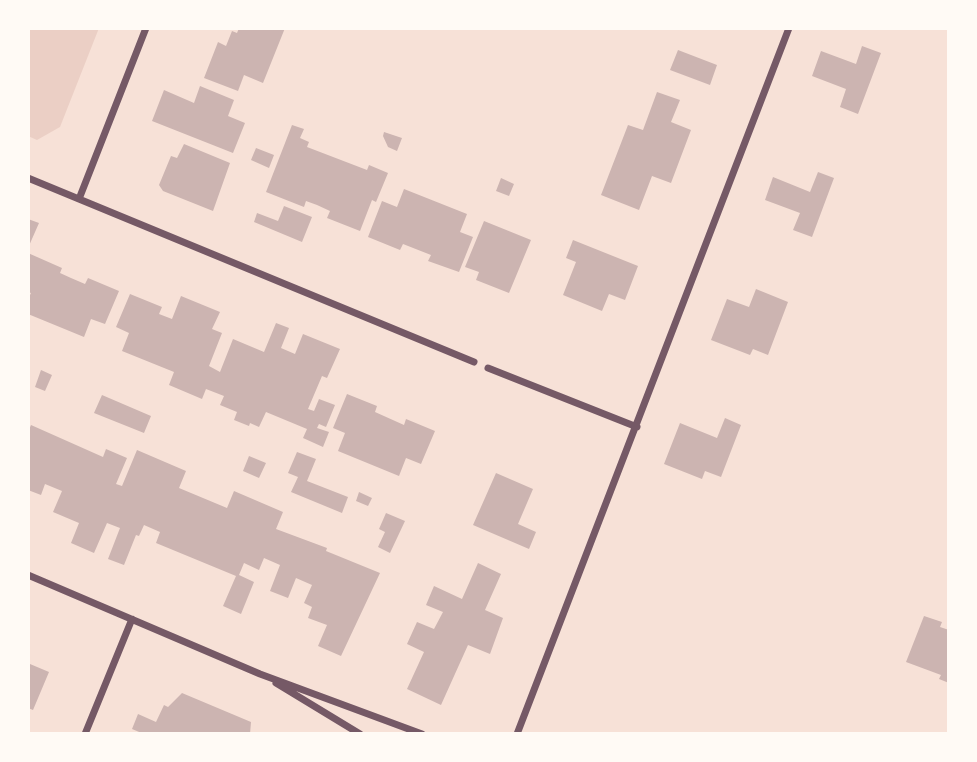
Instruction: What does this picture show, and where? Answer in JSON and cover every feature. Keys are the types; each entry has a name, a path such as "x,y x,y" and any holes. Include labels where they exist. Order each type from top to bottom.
{"street":[{"path":"79,199 146,28"},
{"path":"517,734 789,28"},
{"path":"28,178 474,362"},
{"path":"488,368 637,427"},
{"path":"28,575 260,674 422,734"},
{"path":"85,734 132,619"},
{"path":"260,674 360,734"}],"shaded area":[{"path":"28,28 99,28 60,127 37,140 28,136"}],"building":[{"path":"239,28 285,28 263,83 244,75 238,91 204,78 218,42 226,46 232,31 237,33"},
{"path":"862,46 881,53 858,114 840,107 846,89 812,76 821,51 856,64"},
{"path":"678,50 717,65 710,85 670,70"},
{"path":"200,86 234,100 228,116 245,123 233,153 152,121 164,90 194,103"},
{"path":"657,92 680,100 671,122 691,130 671,183 652,176 639,210 601,195 628,125 643,130"},
{"path":"292,125 304,129 300,138 309,142 307,147 367,170 369,165 388,173 376,202 372,200 360,231 327,218 330,211 317,205 306,201 304,207 266,192"},
{"path":"384,132 402,138 397,151 388,147"},
{"path":"184,144 230,163 213,211 163,191 159,185 171,156 177,158"},
{"path":"256,148 274,155 269,168 251,160"},
{"path":"818,172 834,178 812,237 793,230 800,213 765,200 773,177 810,192"},
{"path":"501,178 514,184 509,196 496,191"},
{"path":"404,189 467,214 460,232 473,237 459,272 428,261 431,255 403,244 400,250 368,237 382,201 397,207"},
{"path":"284,206 312,217 302,242 254,222 257,213 278,221"},
{"path":"28,219 39,223 28,248"},
{"path":"484,221 531,240 509,293 476,280 479,272 465,267"},
{"path":"573,240 638,266 625,300 609,294 602,311 563,295 576,262 566,258"},
{"path":"28,253 62,268 60,273 85,284 88,278 119,291 105,324 91,319 84,337 28,314 28,299 31,293 28,292"},
{"path":"756,289 788,302 768,355 753,349 750,355 711,340 727,299 749,307"},
{"path":"130,294 162,307 159,314 172,319 181,296 220,312 212,329 222,333 209,366 220,372 233,339 264,352 276,323 289,328 281,348 295,354 303,334 340,349 327,378 322,376 308,409 314,411 319,399 335,405 326,427 319,424 317,428 329,432 323,447 303,438 307,429 266,412 259,427 234,420 237,412 220,405 224,396 206,389 202,399 169,385 174,372 122,351 129,333 116,327"},
{"path":"41,370 52,375 45,391 35,387"},
{"path":"347,394 377,406 375,412 404,425 406,419 435,431 421,464 406,458 399,476 338,451 345,433 333,428"},
{"path":"102,395 151,416 144,433 94,413"},
{"path":"725,418 741,425 721,477 705,471 702,479 664,464 680,423 717,438"},
{"path":"31,425 103,457 106,449 127,458 116,484 122,486 137,450 186,471 179,488 227,508 234,491 283,512 276,529 327,548 326,551 380,573 341,656 318,646 327,625 308,618 312,607 304,603 312,585 296,578 288,598 270,591 280,565 264,558 259,570 244,563 239,575 254,582 241,614 223,606 236,576 156,543 160,532 144,525 139,536 136,535 124,565 108,559 120,528 107,523 94,553 71,543 79,523 53,512 62,491 45,484 41,495 28,490 28,432"},
{"path":"297,452 316,459 307,481 348,497 342,513 291,492 298,477 288,473"},
{"path":"249,456 266,463 259,478 243,471"},
{"path":"496,473 533,489 518,524 536,532 529,549 473,525"},
{"path":"359,492 372,498 368,506 356,501"},
{"path":"386,513 405,521 390,553 378,547 385,532 379,529"},
{"path":"478,563 501,574 485,610 503,618 490,654 468,645 441,705 407,689 424,652 407,644 417,622 434,629 443,612 426,605 434,586 462,599"},
{"path":"924,616 942,622 940,627 949,630 949,683 939,679 941,675 906,662"},
{"path":"30,664 49,672 33,710 28,708"},
{"path":"182,693 251,722 250,734 144,734 132,729 138,714 156,722 164,705 168,707"}]}
